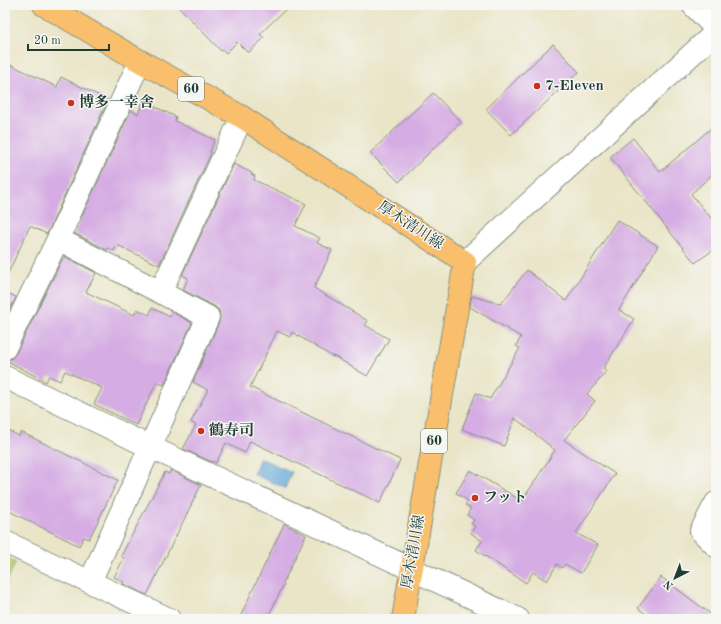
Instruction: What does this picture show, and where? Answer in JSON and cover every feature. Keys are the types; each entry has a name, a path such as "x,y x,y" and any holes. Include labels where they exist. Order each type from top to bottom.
{"main road":[{"name":"厚木清川線","path":"44,5 140,61 242,117 465,262 402,619"}],"street":[{"path":"465,262 716,30 693,5"},
{"path":"5,348 58,239 140,61"},
{"path":"161,291 242,117"},
{"path":"58,239 208,316 90,582"},
{"path":"5,377 150,447 518,619"},
{"path":"716,503 700,531 716,546"},
{"path":"5,542 169,619"}],"green space":[{"path":"5,555 15,563 5,585"}],"water":[{"path":"260,458 292,472 285,488 253,474"}],"building":[{"path":"177,5 290,5 260,34 264,38 248,53 237,42 226,53 223,50 221,51"},
{"path":"553,44 579,72 511,135 486,109"},
{"path":"5,62 57,87 61,77 108,100 47,234 30,226 5,280"},
{"path":"433,93 461,122 399,182 370,153"},
{"path":"143,101 176,117 175,121 215,140 210,152 211,153 159,265 117,245 114,251 108,248 107,250 74,233 131,110 138,114"},
{"path":"716,124 716,171 691,194 716,224 716,248 695,263 610,157 633,138 660,172"},
{"path":"234,164 252,173 251,174 255,176 254,180 306,204 295,226 320,238 317,243 332,250 314,288 368,321 365,325 389,339 367,376 292,332 290,337 277,331 250,387 400,460 380,503 250,441 245,453 226,443 216,463 183,449 196,425 191,422 208,390 193,382 219,322 220,316 219,310 214,306 183,290 188,278 182,275"},
{"path":"617,220 658,246 619,310 634,319 603,369 606,372 587,394 595,401 564,440 615,474 576,533 598,545 581,573 565,564 562,568 557,564 547,581 533,572 526,583 476,550 482,541 471,533 475,526 471,524 474,520 467,515 471,508 465,505 468,501 456,493 470,470 522,501 555,450 515,418 504,446 462,429 476,393 490,399 520,348 516,346 521,337 470,307 472,296 501,304 527,270 566,301"},
{"path":"64,256 96,273 86,292 134,315 137,309 149,315 152,308 170,317 172,312 192,323 164,385 157,382 136,425 94,404 102,388 65,371 60,381 49,376 46,382 6,360 12,358 16,353"},
{"path":"5,292 16,297 5,319"},
{"path":"5,429 19,436 21,432 118,480 89,539 84,537 79,546 5,509"},
{"path":"171,470 201,485 147,595 123,584 124,582 114,577 124,558 121,556 165,472 169,474"},
{"path":"284,524 306,535 283,583 284,584 267,619 239,619"},
{"path":"661,577 716,619 652,619 638,608"}],"place":[{"name":"7-Eleven","path":"537,86"},
{"name":"博多一幸舎","path":"71,103"},
{"name":"鶴寿司","path":"201,431"},
{"name":"フット","path":"475,498"}]}
